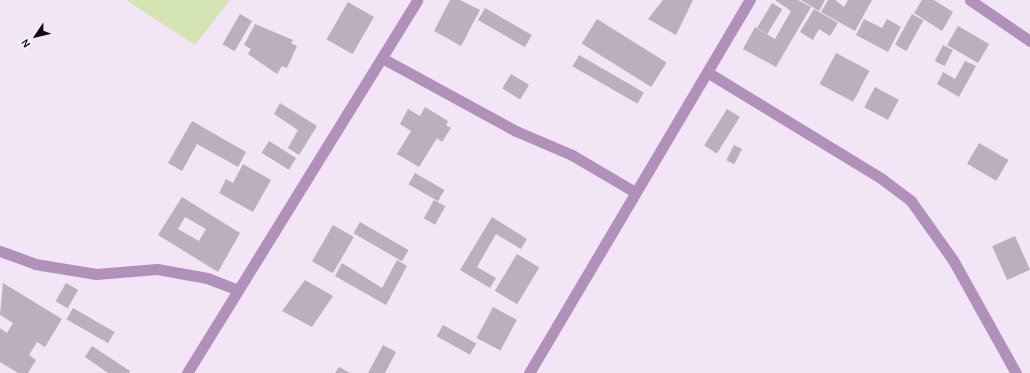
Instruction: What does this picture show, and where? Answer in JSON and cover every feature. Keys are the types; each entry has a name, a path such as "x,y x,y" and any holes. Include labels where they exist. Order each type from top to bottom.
{"street":[{"path":"187,373 417,0"},
{"path":"529,373 750,0"},
{"path":"970,0 1030,41"},
{"path":"382,58 516,131 572,155 635,192"},
{"path":"708,72 882,178 911,201 949,254 1016,373"},
{"path":"0,251 35,264 96,274 157,270 207,278 238,290"}],"green space":[{"path":"126,0 230,0 195,45"}],"building":[{"path":"450,0 460,0 480,10 461,46 434,31"},
{"path":"663,0 693,0 676,35 648,19"},
{"path":"775,0 798,0 811,7 776,67 743,49 755,27 775,39 791,11"},
{"path":"801,0 825,0 819,11"},
{"path":"828,0 835,0 844,7 848,0 872,0 855,31 821,12"},
{"path":"922,0 934,0 953,12 942,31 914,13"},
{"path":"348,2 374,17 352,54 326,39"},
{"path":"772,3 782,9 767,34 757,28"},
{"path":"485,8 532,35 525,47 478,20"},
{"path":"814,9 838,23 830,36 819,29 813,40 800,32"},
{"path":"240,14 252,21 235,51 222,44"},
{"path":"912,14 923,20 906,51 895,45"},
{"path":"597,19 667,62 651,87 582,44"},
{"path":"864,19 882,28 887,19 901,27 888,52 856,35"},
{"path":"255,24 293,40 291,43 297,46 287,68 282,66 277,74 248,54 251,49 244,45"},
{"path":"958,26 989,44 978,63 947,45"},
{"path":"943,45 953,50 945,66 935,61"},
{"path":"836,53 870,71 853,102 820,84"},
{"path":"579,55 644,92 637,104 572,66"},
{"path":"965,61 976,66 959,97 937,84 943,72 955,79"},
{"path":"511,74 529,85 520,99 502,89"},
{"path":"875,87 899,100 888,120 864,107"},
{"path":"280,103 317,126 299,155 288,148 298,130 274,114"},
{"path":"425,107 448,121 446,125 451,128 442,142 437,138 419,167 397,154 411,131 400,124 408,109 420,116"},
{"path":"727,109 740,117 717,153 704,145"},
{"path":"192,121 246,152 238,167 197,144 182,171 168,163"},
{"path":"269,141 296,158 289,170 262,153"},
{"path":"979,143 1008,160 996,181 967,164"},
{"path":"734,145 742,149 734,164 726,160"},
{"path":"243,164 271,180 253,212 219,193 226,179 233,183"},
{"path":"415,173 444,190 438,201 408,184"},
{"path":"182,197 240,233 218,272 158,235","holes":["185,217 206,229 199,241 178,229"]},
{"path":"434,200 445,206 435,225 424,218"},
{"path":"492,217 527,239 521,249 496,234 477,267 496,278 490,288 460,270"},
{"path":"360,222 408,250 402,261 354,233"},
{"path":"333,225 354,237 333,273 312,261"},
{"path":"1015,236 1030,270 1007,280 992,246"},
{"path":"517,254 539,267 517,304 495,291"},
{"path":"397,260 407,266 386,305 335,276 342,263 382,288"},
{"path":"305,280 333,296 312,327 282,311"},
{"path":"3,283 62,319 45,347 37,342 29,355 36,360 28,373 18,373 0,362 0,328 7,333 13,323 0,315"},
{"path":"66,283 78,290 68,308 56,301"},
{"path":"493,307 517,320 500,351 477,338"},
{"path":"73,308 115,332 108,343 66,319"},
{"path":"443,325 476,343 470,355 437,336"},
{"path":"383,345 396,352 385,373 368,373"},
{"path":"92,346 130,371 129,373 108,373 85,357"},
{"path":"339,367 350,373 335,373"}]}
